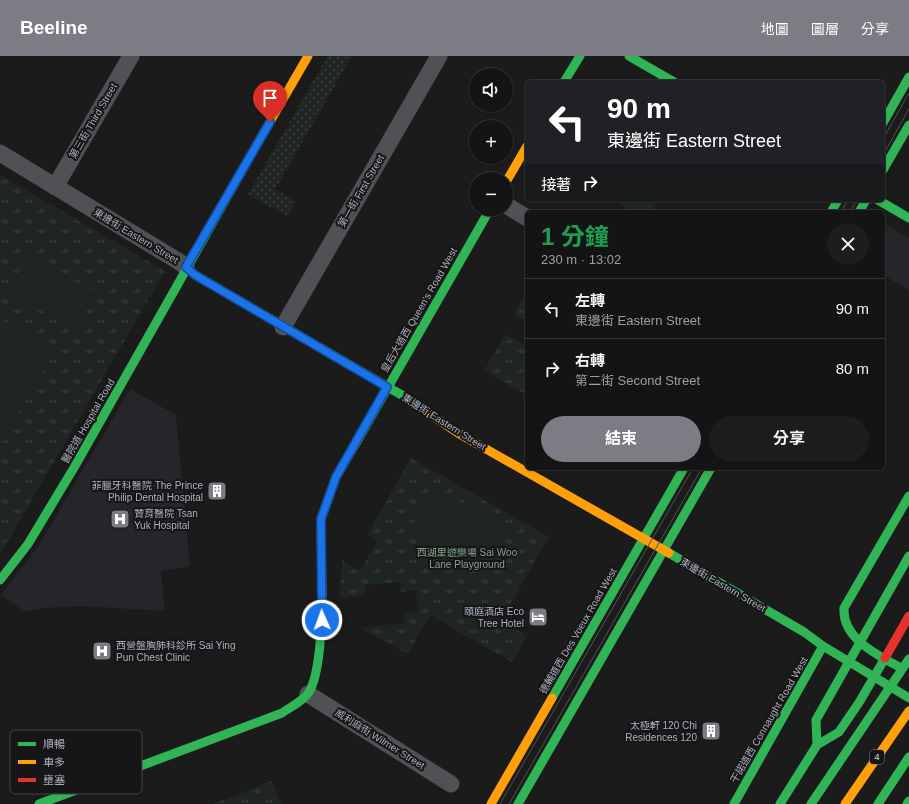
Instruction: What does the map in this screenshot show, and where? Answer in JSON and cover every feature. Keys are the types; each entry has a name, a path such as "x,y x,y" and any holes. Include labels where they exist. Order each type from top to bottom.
{"main road":[{"name":"醫院道 Hospital Road","path":"0,580 28,544 68,478 126,377 186,267 308,56"},
{"path":"565,80 580,56"},
{"path":"629,56 671,80"},
{"path":"885,119 909,77"},
{"path":"885,167 909,125"},
{"path":"512,172 525,149"},
{"path":"881,202 909,218"},
{"name":"皇后大道西 Queen's Road West","path":"308,694 314,681 322,620 321,519 336,477 486,216"},
{"name":"東邊街 Eastern Street","path":"186,267 195,275 417,404 458,433 630,530 804,632 823,646 909,698"},
{"name":"德輔道西 Des Voeux Road West","path":"490,804 683,470"},
{"path":"518,804 710,470"},
{"path":"909,496 844,608 843,618 846,626 860,642 909,673"},
{"path":"817,745 816,720 909,556"},
{"path":"780,804 817,745 839,732 874,677 909,616"},
{"name":"干諾道西 Connaught Road West","path":"734,804 823,646"},
{"path":"811,804 909,659"},
{"path":"142,766 282,713 308,694"},
{"name":"4","path":"845,804 909,711"},
{"path":"878,804 909,757"},
{"path":"40,804 67,794"}],"street":[{"name":"第三街 Third Street","path":"55,187 131,56"},
{"name":"第一街 First Street","path":"283,327 439,56"},
{"name":"東邊街 Eastern Street","path":"0,153 178,260 186,267"},
{"path":"513,210 525,217"},
{"name":"威利麻街 Wilmer Street","path":"308,694 451,784"}],"shaded area":[{"path":"885,224 909,238 909,290 885,276"},
{"name":"贊育醫院 Tsan Yuk Hospital","path":"130,389 176,415 190,566 161,571 165,611 81,606 43,608 25,612 1,595 39,545"}],"green space":[{"path":"328,56 352,56 275,189 296,202 287,216 248,194"},
{"path":"0,175 165,271 0,555"},
{"path":"616,202 657,202 652,210 629,210"},
{"path":"29,255 96,294 75,330 8,291"},
{"path":"525,296 525,322 514,315"},
{"path":"0,319 54,350 0,445"},
{"path":"505,334 525,346 525,394 484,371"},
{"name":"西湖里遊樂場 Sai Woo Lane Playground","path":"411,458 549,537 501,620 527,636 512,662 430,615 408,654 361,628 404,623 403,613 418,611 416,590 401,592 400,582 365,585 366,595 340,598 342,560 360,571 377,542 367,535"},
{"path":"435,487 509,529 483,573 409,531"},
{"path":"272,781 281,804 213,804"}],"tram line":[{"path":"885,135 909,93"},
{"path":"885,151 909,109"},
{"path":"842,210 847,202"},
{"path":"851,210 856,202"},
{"path":"500,804 692,470"},
{"path":"509,804 701,470"}],"traffic: fast":[{"path":"565,80 580,56"},
{"path":"629,56 671,80"},
{"path":"885,119 909,77"},
{"path":"885,167 909,125"},
{"path":"0,580 28,544 75,466 260,139"},
{"path":"832,210 837,202"},
{"path":"860,210 865,202"},
{"path":"881,202 909,218"},
{"path":"359,438 486,216"},
{"path":"186,267 195,275 412,401 430,414"},
{"path":"552,698 683,470"},
{"path":"518,804 710,470"},
{"path":"901,668 882,658 863,645 855,637 849,629 845,619 844,608 909,496"},
{"path":"669,553 804,632 823,646 909,698"},
{"path":"817,745 816,720 909,556"},
{"path":"142,765 282,713 307,695 313,684 318,661 322,622 322,601"},
{"path":"734,804 823,646"},
{"path":"780,804 817,745 839,732 860,701 885,658"},
{"path":"811,804 909,659"},
{"path":"878,804 909,757"},
{"path":"39,804 66,794"}],"traffic: slow":[{"path":"260,139 308,56"},
{"path":"512,172 525,149"},
{"path":"430,414 458,433 669,553"},
{"path":"322,601 321,519 336,477 359,438"},
{"path":"491,804 552,698"},
{"path":"845,804 909,711"}],"traffic: jam":[{"path":"885,658 909,616"}],"place":[{"name":"菲臘牙科醫院 The Prince Philip Dental Hospital","path":"217,491"},
{"name":"贊育醫院 Tsan Yuk Hospital","path":"120,519"},
{"name":"頤庭酒店 Eco Tree Hotel","path":"538,617"},
{"name":"西營盤胸肺科診所 Sai Ying Pun Chest Clinic","path":"102,651"},
{"name":"太極軒 120 Chi Residences 120","path":"711,731"}],"route":[{"path":"270,122 186,267 195,275 387,387 336,477 321,519 320,562 322,620"}]}
